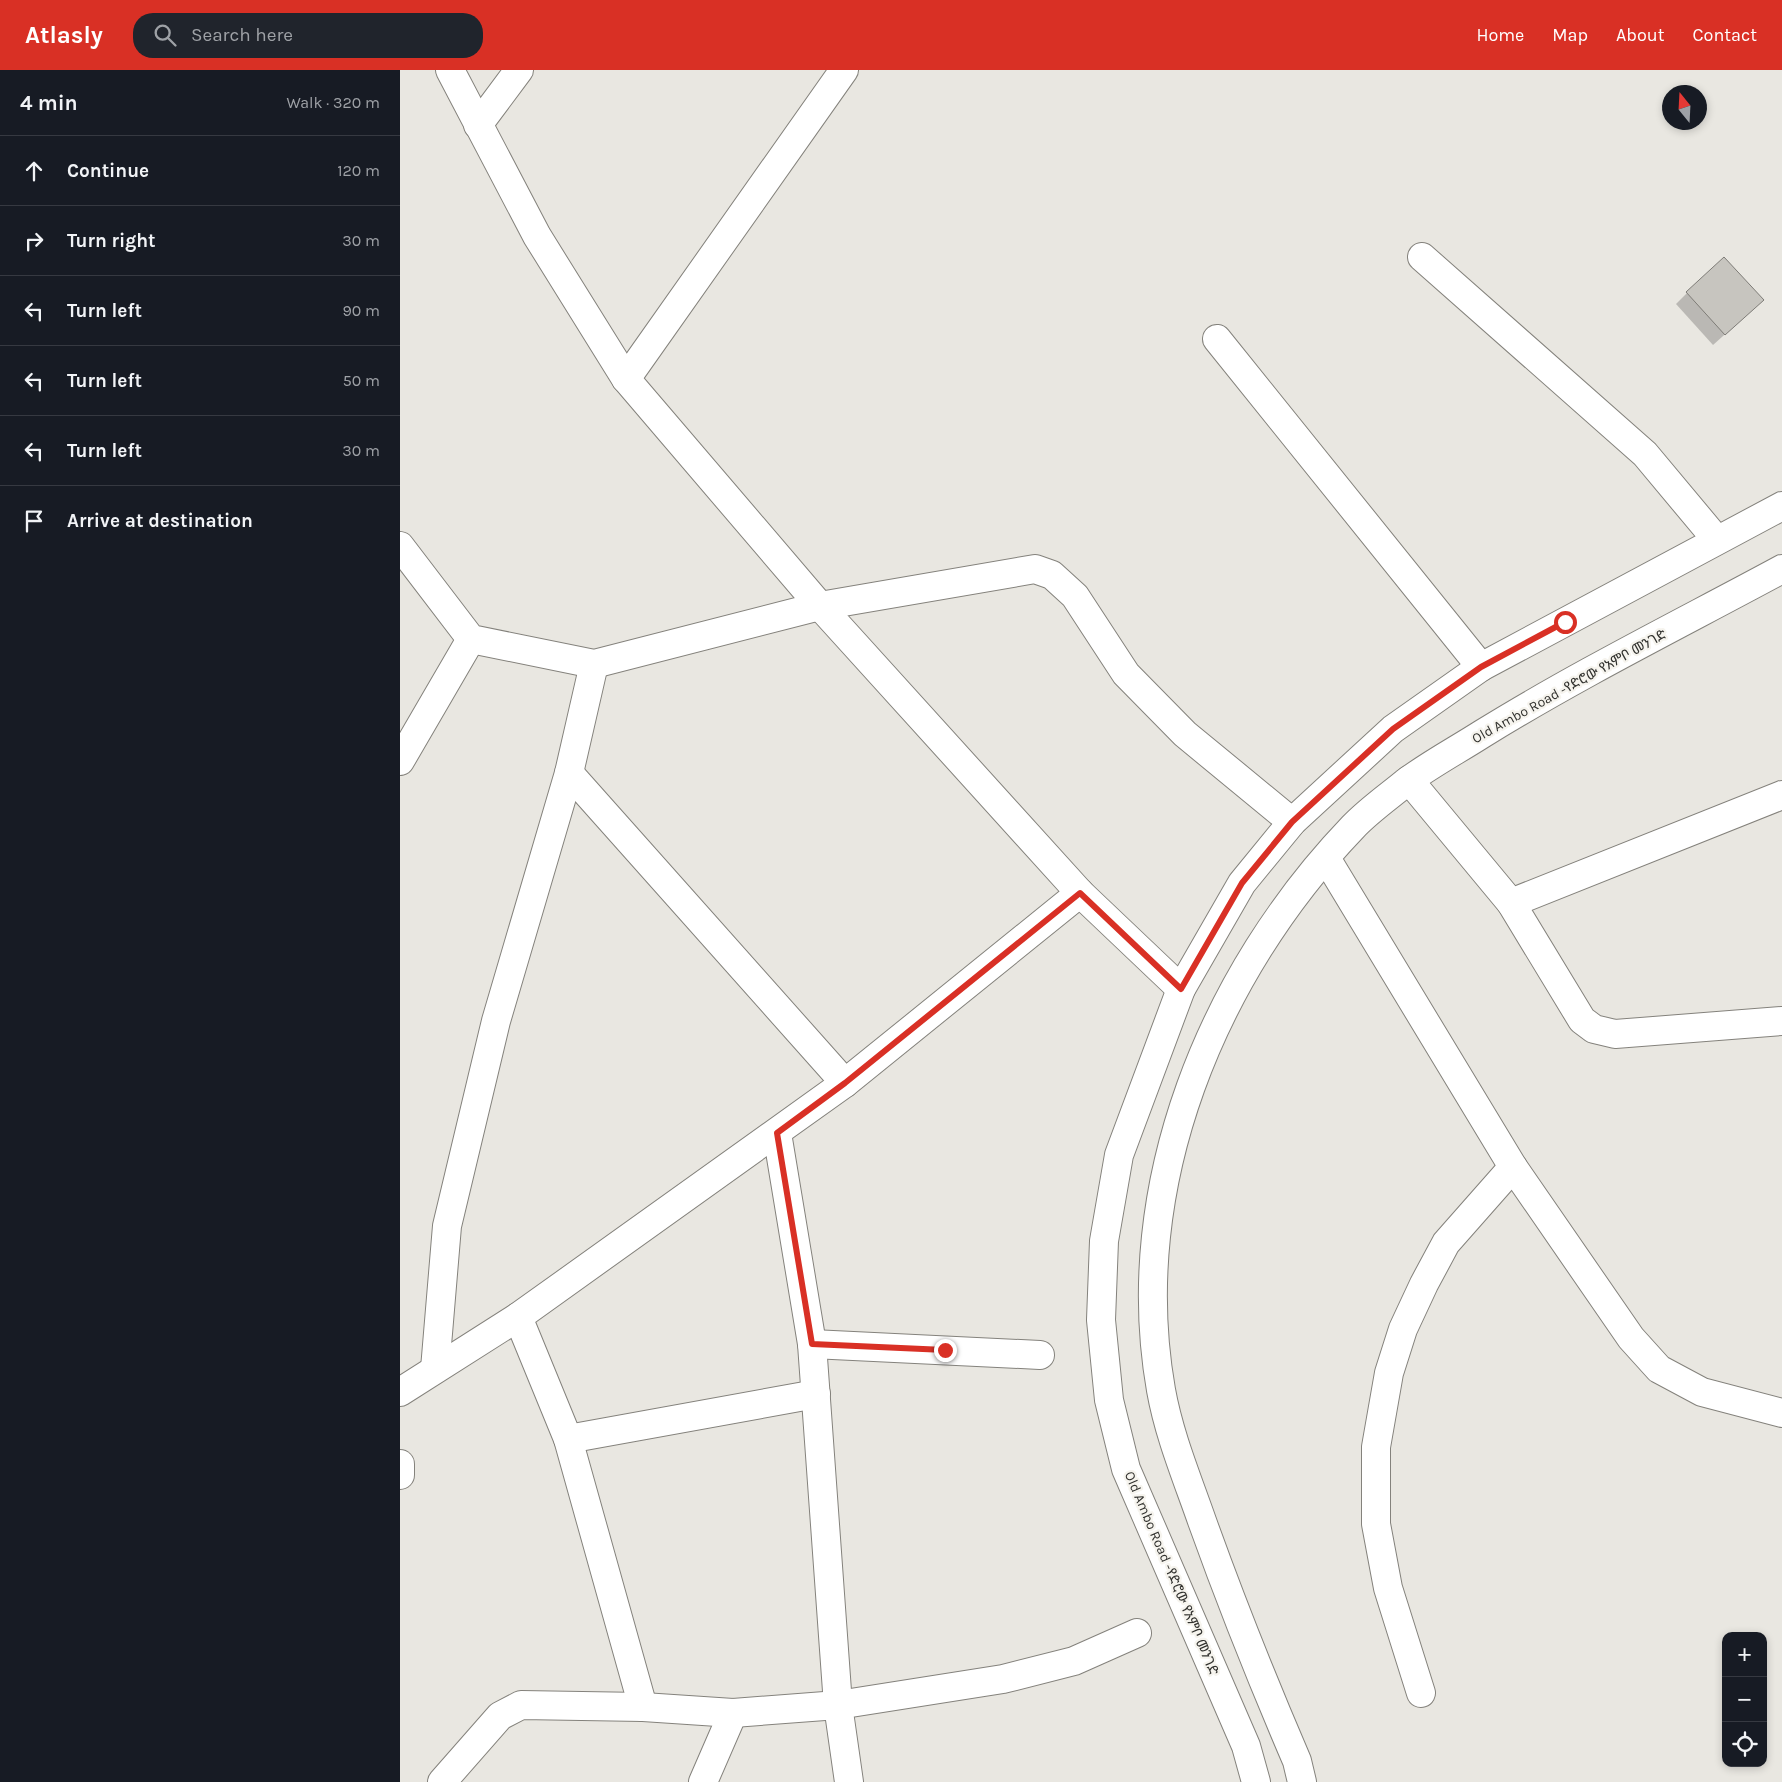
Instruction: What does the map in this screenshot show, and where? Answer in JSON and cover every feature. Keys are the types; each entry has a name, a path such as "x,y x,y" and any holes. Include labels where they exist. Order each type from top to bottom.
{"street":[{"path":"450,70 537,236 626,379 820,606 1080,893 1181,989"},
{"path":"478,124 518,70"},
{"path":"626,379 844,70"},
{"path":"1422,257 1645,454 1716,539"},
{"path":"1216,339 1481,667"},
{"name":"Old Ambo Road -የድሮው የአምቦ መንገድ","path":"1256,1782 1246,1746 1126,1469 1110,1400 1101,1320 1104,1241 1119,1155 1181,989 1242,883 1292,822 1393,729 1481,667 1716,539 1782,506"},
{"path":"403,556 471,639 594,664 820,606 1035,569 1052,575 1075,596 1126,674 1185,734 1292,822"},
{"name":"Old Ambo Road -የድሮው የአምቦ መንገድ","path":"1302,1782 1296,1761 1234,1613 1170,1431 1160,1387 1152,1294 1154,1249 1168,1159 1195,1074 1240,978 1286,906 1355,825 1409,780 1524,708 1782,569"},
{"path":"400,761 471,639"},
{"path":"435,1369 447,1226 496,1021 569,772 594,664"},
{"path":"569,772 845,1083"},
{"path":"1409,780 1511,903 1582,1020 1594,1029 1615,1034 1782,1021"},
{"path":"1511,903 1782,795"},
{"path":"1326,858 1513,1167 1631,1338 1658,1369 1702,1392 1782,1413"},
{"path":"400,1392 518,1316 777,1133 845,1083 1080,893"},
{"path":"777,1133 812,1344 838,1705 849,1782"},
{"path":"1421,1693 1388,1588 1377,1533 1376,1447 1389,1373 1403,1329 1424,1284 1446,1243 1513,1167"},
{"path":"518,1316 568,1439 644,1707"},
{"path":"812,1344 1040,1355"},
{"path":"568,1439 816,1394"},
{"path":"400,1464 400,1476"},
{"path":"449,1780 500,1716 521,1705 644,1707 733,1713 838,1705 1003,1679 1074,1661 1137,1633"},
{"path":"703,1782 733,1713"}],"building":[{"path":"1724,257 1764,300 1725,335 1686,292"}],"route":[{"path":"945,1350 812,1344 777,1133 845,1083 1080,893 1181,989 1242,883 1292,822 1393,729 1481,667 1565,622"}]}
